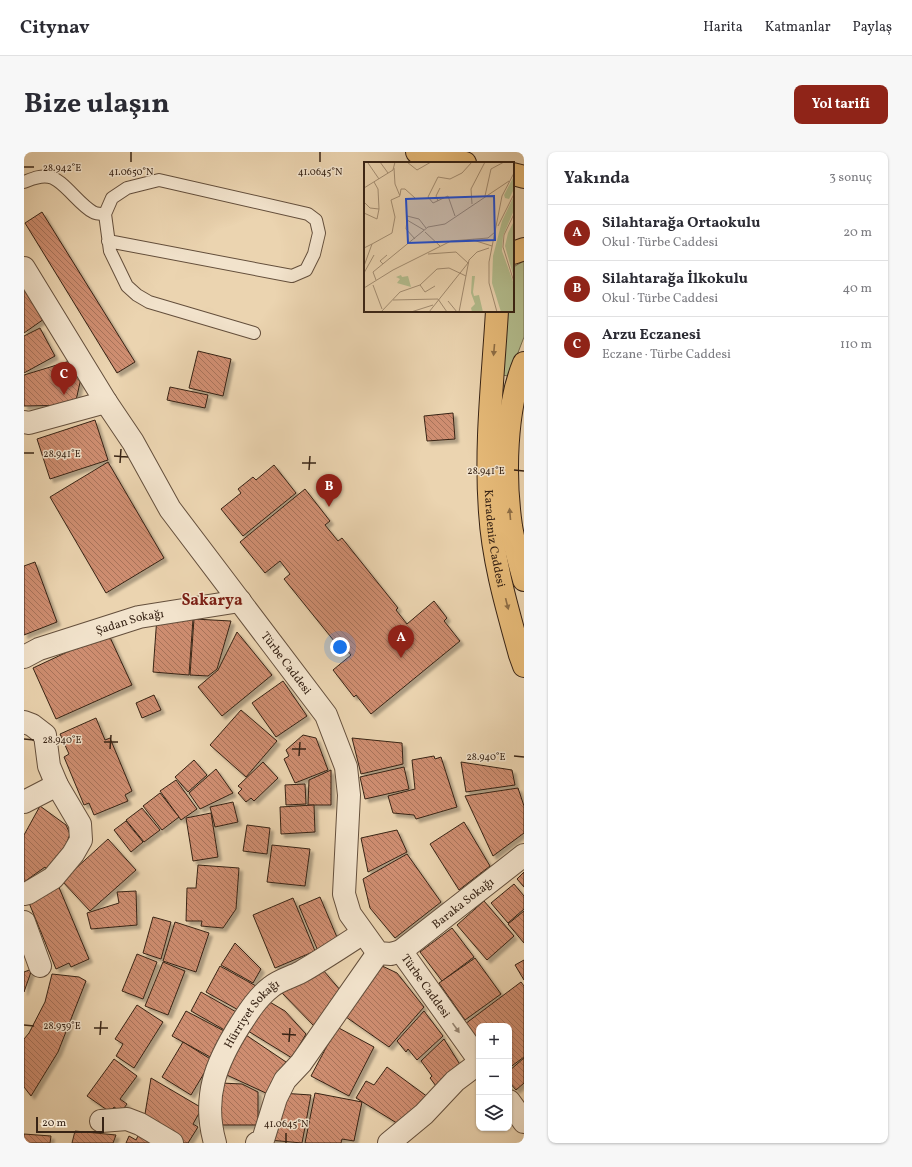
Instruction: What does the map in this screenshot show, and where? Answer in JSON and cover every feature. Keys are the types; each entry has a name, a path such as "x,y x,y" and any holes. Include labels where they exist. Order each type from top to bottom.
{"main road":[{"path":"432,157 460,162"},
{"path":"514,174 524,177"},
{"path":"514,253 524,249"},
{"name":"Karadeniz Caddesi","path":"497,312 491,386 488,468 490,513 497,566 524,666"},
{"name":"Karadeniz Caddesi","path":"524,363 511,414 508,454 508,487 511,526 524,580"}],"street":[{"name":"Türbe Caddesi","path":"24,268 106,402 133,442 170,509 326,715 346,767 349,795 344,894 350,914 378,953 391,954 401,951 478,1059"},
{"path":"24,422 29,423 106,402"},
{"name":"Şadan Sokağı","path":"24,657 39,649 138,617 240,601"},
{"path":"24,722 32,725 45,735 49,766 57,785 71,806 80,824 81,840 73,854 53,878 24,894"},
{"path":"24,802 57,785"},
{"name":"Baraka Sokağı","path":"401,951 524,855"},
{"path":"24,922 40,966"},
{"name":"Hürriyet Sokağı","path":"215,1143 210,1122 210,1106 215,1072 232,1037 251,1007 271,986 301,972 363,933"},
{"path":"257,1143 263,1143 276,1098 285,1080 301,1063 378,953"},
{"path":"389,1143 424,1114 455,1081 476,1065"},
{"path":"512,1105 524,1122"},
{"path":"101,1121 127,1119 140,1124 172,1143"}],"lane":[{"path":"24,182 36,177 50,176 61,183 70,193 93,212 105,214"},
{"path":"108,241 292,276 306,270 314,254 319,233 316,220 308,214 159,180 127,188 112,198 105,214 108,241 110,251 127,286 137,295 149,302 254,333"}],"green space":[{"path":"524,261 524,337 509,376 501,375 505,312 514,312 515,266"}],"building":[{"path":"42,212 135,362 117,373 25,223"},
{"path":"24,290 44,319 24,333"},
{"path":"40,328 55,356 24,373 24,336"},
{"path":"198,351 231,359 223,396 189,388"},
{"path":"70,361 81,378 75,405 24,406 24,375"},
{"path":"170,387 208,395 205,408 167,400"},
{"path":"453,413 455,439 427,441 424,416"},
{"path":"95,420 108,460 50,479 37,439"},
{"path":"108,462 164,558 106,593 50,497"},
{"path":"274,465 296,493 243,536 221,509 241,493 238,489 253,477 256,480"},
{"path":"305,489 330,521 325,525 338,541 342,538 398,608 396,610 407,624 434,601 447,618 444,621 460,641 371,714 356,695 354,697 333,670 351,655 346,649 343,652 284,579 290,574 280,561 265,573 240,542"},
{"path":"35,562 57,622 24,635 24,566"},
{"path":"157,616 193,619 189,675 153,672"},
{"path":"194,619 231,621 217,669 208,676 190,675"},
{"path":"237,632 272,675 222,716 198,687 218,670"},
{"path":"108,633 132,685 56,719 33,668"},
{"path":"283,681 307,716 276,737 252,703"},
{"path":"154,695 161,710 142,718 136,703"},
{"path":"241,710 277,741 246,777 210,745"},
{"path":"96,718 105,740 110,738 132,791 125,795 128,801 94,815 89,803 84,805 64,757 69,754 60,734"},
{"path":"303,735 316,738 328,770 295,783 284,759 289,756 286,750"},
{"path":"352,738 402,743 403,764 361,774"},
{"path":"434,756 435,759 441,757 457,807 416,819 414,815 393,813 388,796 415,789 412,760"},
{"path":"194,760 207,775 188,792 175,777"},
{"path":"263,762 278,778 254,801 251,798 246,802 238,793 242,789 238,786"},
{"path":"461,762 512,770 515,785 466,792"},
{"path":"404,767 409,789 365,799 360,777"},
{"path":"216,769 233,793 200,809 189,793"},
{"path":"331,770 331,805 308,805 309,780"},
{"path":"176,780 197,809 181,820 160,791"},
{"path":"305,784 306,804 286,805 285,785"},
{"path":"518,788 524,806 524,833 493,856 465,796"},
{"path":"160,793 179,817 162,830 143,806"},
{"path":"233,802 238,822 215,827 210,807"},
{"path":"314,805 315,832 281,834 280,807"},
{"path":"40,806 66,825 70,834 63,853 48,871 45,867 24,882 24,835"},
{"path":"142,808 160,830 144,842 126,820"},
{"path":"211,813 218,857 193,861 186,818"},
{"path":"126,821 143,842 131,852 114,830"},
{"path":"464,822 490,866 459,890 430,844"},
{"path":"247,825 270,828 267,854 243,851"},
{"path":"397,830 407,852 368,872 361,838"},
{"path":"108,839 136,870 90,911 62,881"},
{"path":"272,845 310,849 305,886 267,882"},
{"path":"407,854 441,902 395,938 370,908 363,879"},
{"path":"198,865 239,868 236,909 223,928 201,926 202,921 186,921 187,888 196,888"},
{"path":"524,872 524,887 517,879"},
{"path":"514,884 524,896 524,909 508,923 491,903"},
{"path":"58,885 89,959 71,967 69,963 56,969 27,898"},
{"path":"136,891 137,925 91,929 87,913 119,903 117,892"},
{"path":"320,897 339,942 318,951 299,906"},
{"path":"293,898 315,951 275,968 253,915"},
{"path":"484,901 514,936 487,960 457,925"},
{"path":"524,911 524,943 508,924"},
{"path":"153,917 171,922 161,959 143,953"},
{"path":"175,922 209,933 196,972 163,961"},
{"path":"452,928 474,957 442,981 420,952"},
{"path":"235,943 261,969 253,983 221,965"},
{"path":"137,954 157,962 143,999 122,991"},
{"path":"475,958 501,994 465,1020 439,983"},
{"path":"524,960 524,980 515,965"},
{"path":"163,962 185,971 168,1015 145,1006"},
{"path":"378,964 397,973 424,1007 389,1047 346,1017"},
{"path":"220,966 256,986 242,1012 206,992"},
{"path":"32,969 24,992 24,972"},
{"path":"323,970 341,991 315,1027 281,992"},
{"path":"52,974 79,977 86,981 58,1052 31,1096 24,1087 24,1039 29,1033 45,1002"},
{"path":"521,982 524,986 524,1057 512,1066 512,1023 476,1023 476,1038 465,1024"},
{"path":"201,992 238,1013 228,1032 191,1011"},
{"path":"268,1001 285,1011 306,1034 292,1058 248,1031"},
{"path":"137,1005 163,1022 134,1068 116,1056 123,1044 115,1039"},
{"path":"186,1011 226,1032 212,1058 172,1036"},
{"path":"424,1011 443,1036 417,1060 408,1049 406,1052 397,1041"},
{"path":"337,1027 374,1047 349,1096 311,1076"},
{"path":"243,1033 286,1062 268,1094 218,1071"},
{"path":"444,1039 464,1071 439,1090 430,1078 432,1076 421,1061"},
{"path":"183,1042 212,1060 191,1095 162,1077"},
{"path":"524,1058 524,1083 516,1090 512,1085 512,1068"},
{"path":"114,1059 137,1076 120,1099 127,1104 121,1112 114,1107 110,1112 87,1096"},
{"path":"387,1067 432,1100 400,1125 356,1098 366,1081 374,1085"},
{"path":"151,1078 202,1108 193,1124 198,1127 188,1143 181,1143 144,1120"},
{"path":"221,1083 242,1084 258,1092 258,1125 219,1125"},
{"path":"281,1093 311,1095 302,1143 269,1140"},
{"path":"315,1093 362,1102 354,1141 342,1139 341,1143 305,1143"},
{"path":"141,1130 166,1143 126,1143 129,1136 136,1140"},
{"path":"75,1131 116,1135 113,1143 72,1143"},
{"path":"24,1134 51,1136 50,1143 24,1143"}],"place":[{"name":"Arzu Eczanesi","path":"64,395"},
{"name":"Silahtarağa İlkokulu","path":"329,507"},
{"name":"Silahtarağa Ortaokulu","path":"401,658"}],"district":[{"name":"Sakarya","path":"212,599"}]}
